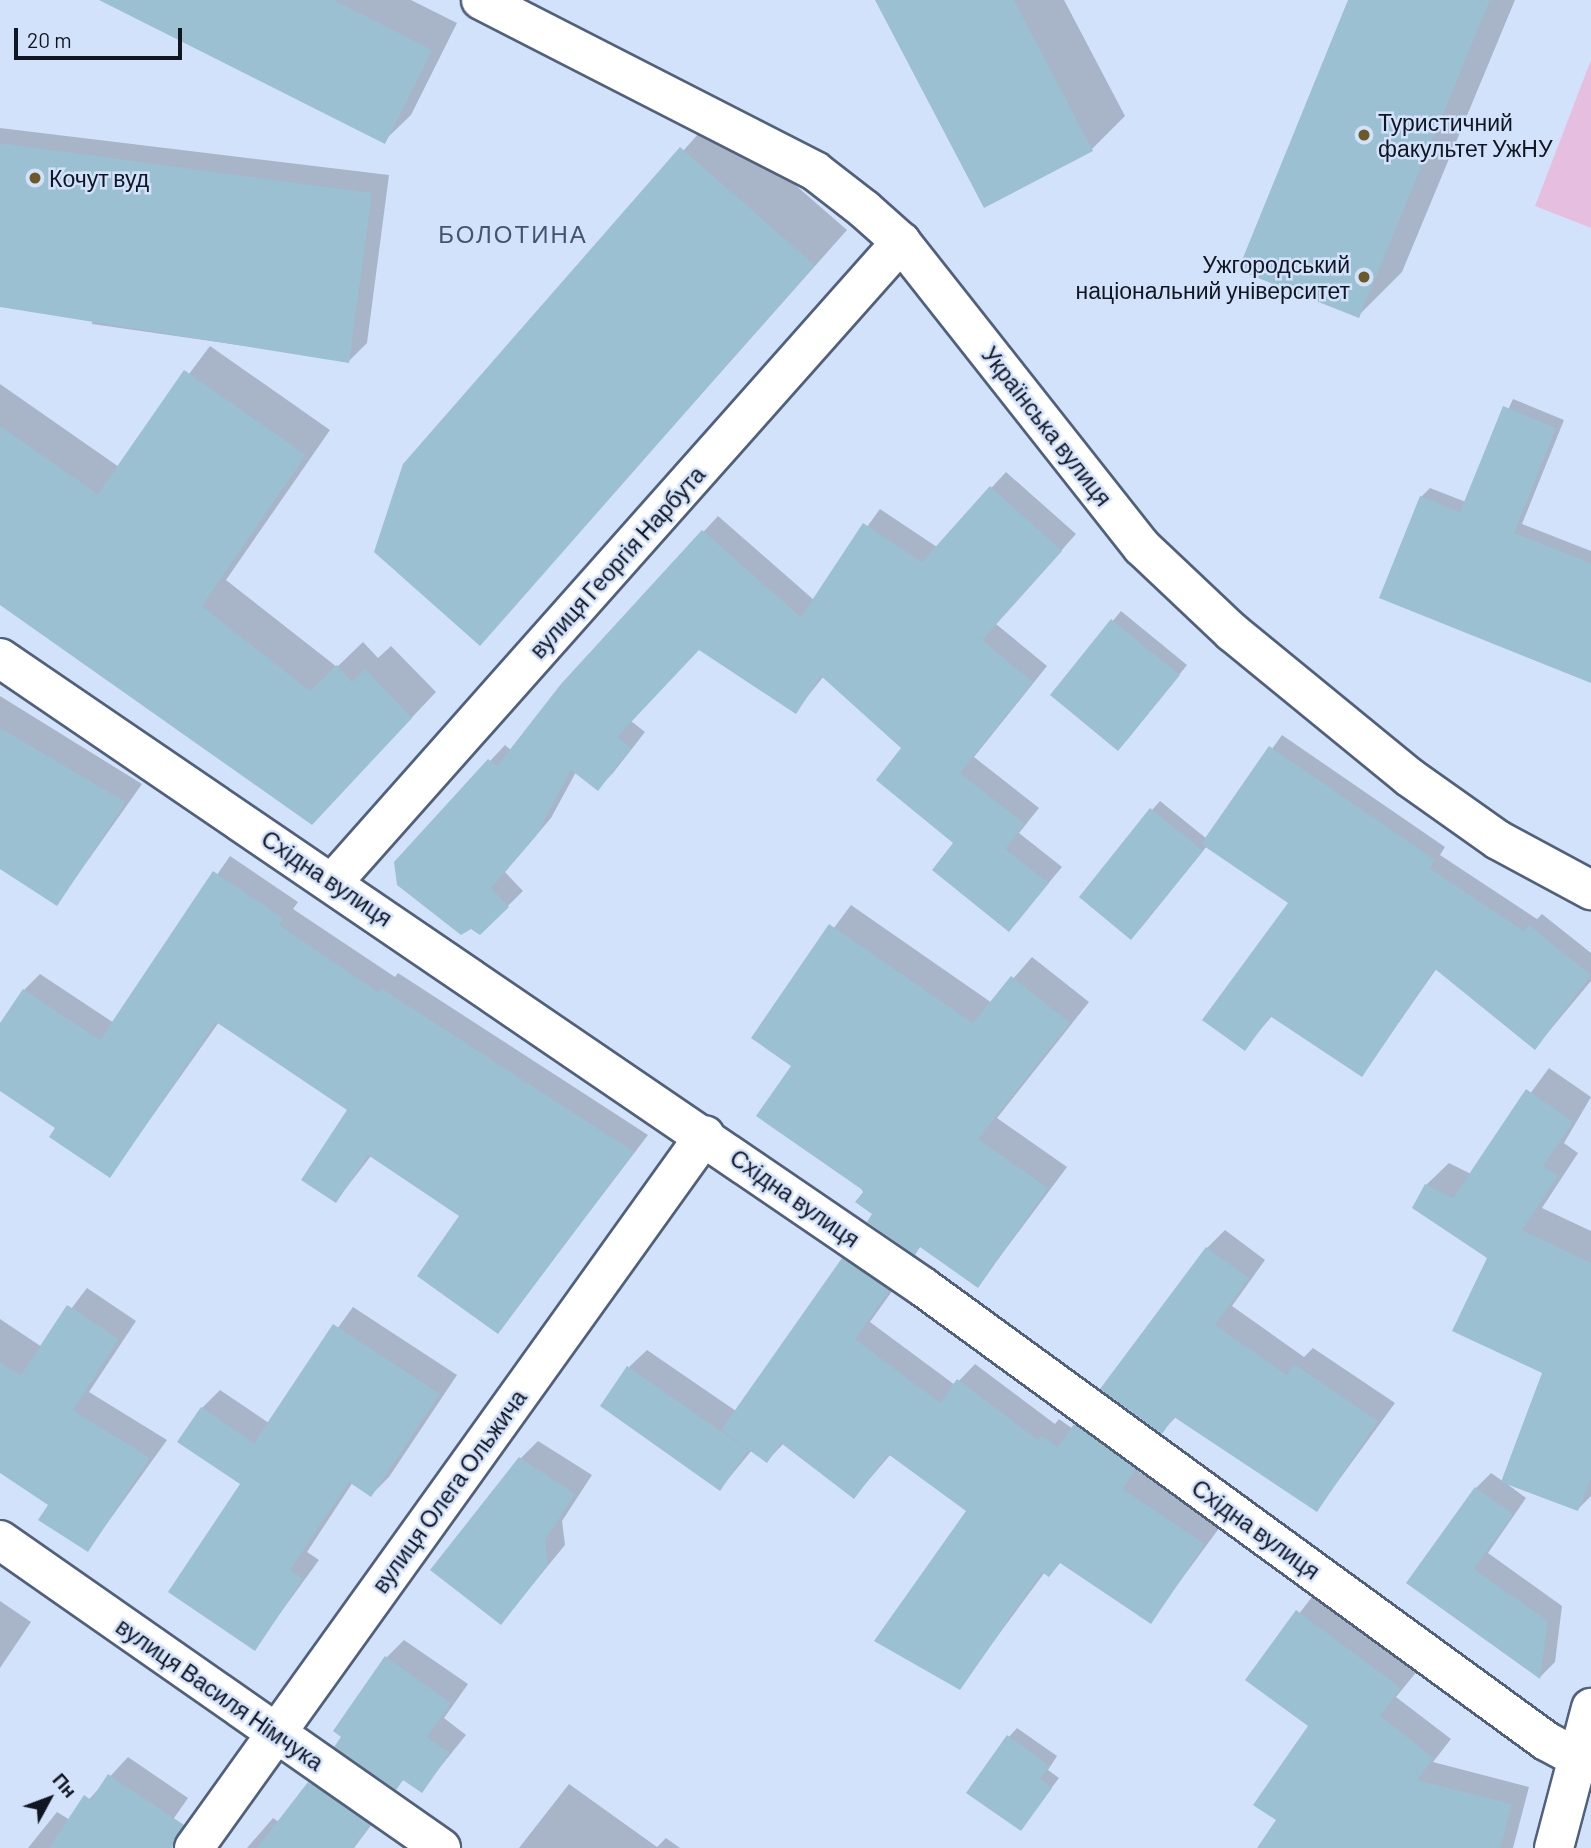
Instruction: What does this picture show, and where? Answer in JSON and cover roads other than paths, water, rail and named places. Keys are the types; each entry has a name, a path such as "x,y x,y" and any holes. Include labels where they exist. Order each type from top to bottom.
{"street":[{"name":"Українська вулиця","path":"481,0 815,171 901,242 1142,547 1232,632 1331,717 1465,816 1591,890"},
{"name":"вулиця Георгія Нарбута","path":"334,882 901,242"},
{"name":"Східна вулиця","path":"0,657 705,1135 1578,1758"},
{"name":"вулиця Олега Ольжича","path":"194,1848 705,1135"},
{"name":"вулиця Василя Німчука","path":"0,1540 442,1848"},
{"path":"1554,1848 1591,1708"}],"place":[{"name":"Туристичний факультет УжНУ","path":"1364,135"},
{"name":"Кочут вуд","path":"35,178"},
{"name":"Ужгородський національний університет","path":"1364,277"}],"district":[{"name":"БОЛОТИНА","path":"513,234"}]}
